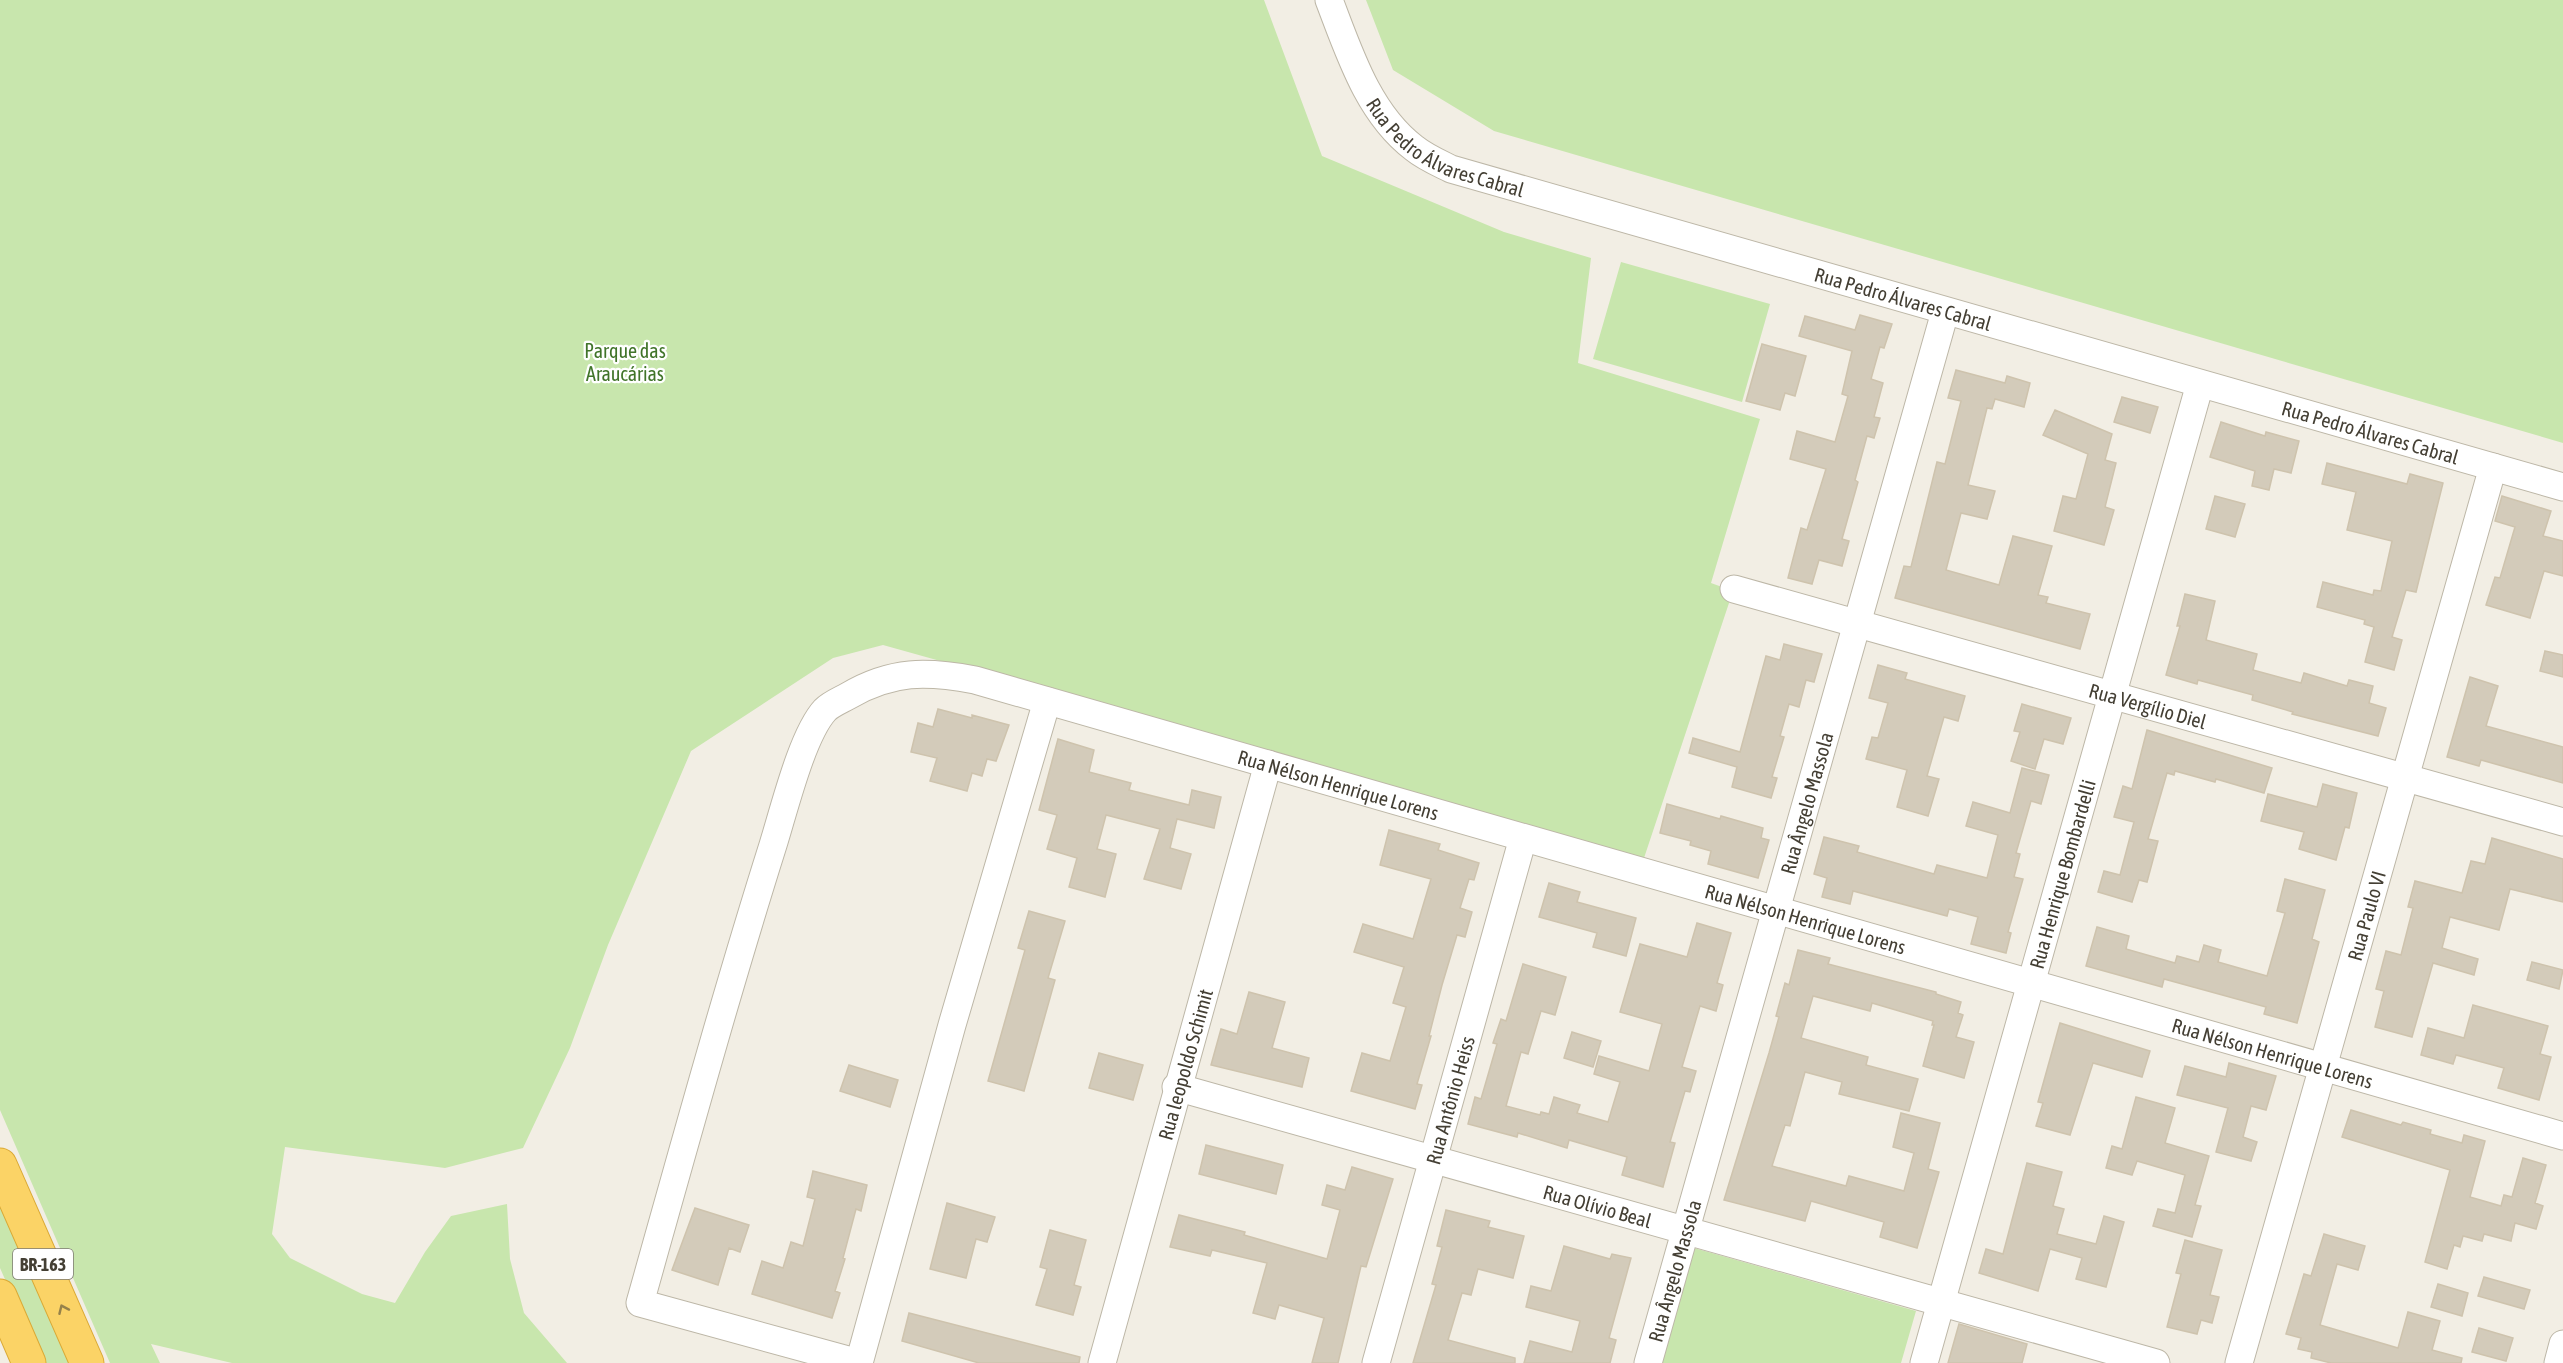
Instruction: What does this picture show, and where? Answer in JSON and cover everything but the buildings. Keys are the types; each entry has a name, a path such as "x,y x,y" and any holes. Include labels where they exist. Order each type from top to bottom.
{"highway":[{"name":"BR-163","path":"0,1165 87,1363"},
{"name":"BR-163","path":"0,1296 29,1363"}],"street":[{"name":"Rua Pedro Álvares Cabral","path":"1329,0 1353,62 1378,110 1414,148 1451,169 2563,487"},
{"name":"Rua Ângelo Massola","path":"1648,1363 1945,312"},
{"name":"Rua Henrique Bombardelli","path":"1924,1363 2200,384"},
{"name":"Rua Paulo VI","path":"2239,1363 2493,467"},
{"name":"Rua Vergílio Diel","path":"1734,589 2563,822"},
{"name":"Rua Nélson Henrique Lorens","path":"859,1363 640,1303 736,963 805,745 825,709 857,690 884,680 921,674 937,673 975,680 2563,1136"},
{"path":"859,1363 952,1024 1047,701"},
{"name":"Rua leopoldo Schimit","path":"1102,1363 1176,1087 1268,764"},
{"name":"Rua Antônio Heiss","path":"1376,1363 1523,838"},
{"name":"Rua Olívio Beal","path":"1176,1087 2156,1363"},
{"path":"2558,1363 2563,1344"}],"green space":[{"name":"Parque das Araucárias","path":"0,0 1264,0 1322,156 1504,232 1591,258 1578,363 1760,419 1711,583 1733,591 1644,858 883,645 833,658 691,751 608,945 570,1048 523,1148 445,1168 285,1147 272,1234 290,1258 362,1294 395,1303 425,1252 451,1216 507,1204 510,1259 524,1313 567,1363 232,1363 151,1344 160,1363 110,1363 0,1110"},
{"path":"1366,0 2563,0 2563,443 1494,131 1393,70"},
{"path":"1621,262 1770,304 1742,402 1593,359"},
{"path":"0,1190 75,1363 42,1363 0,1268"},
{"path":"1694,1248 1916,1311 1901,1363 1661,1363"}]}
